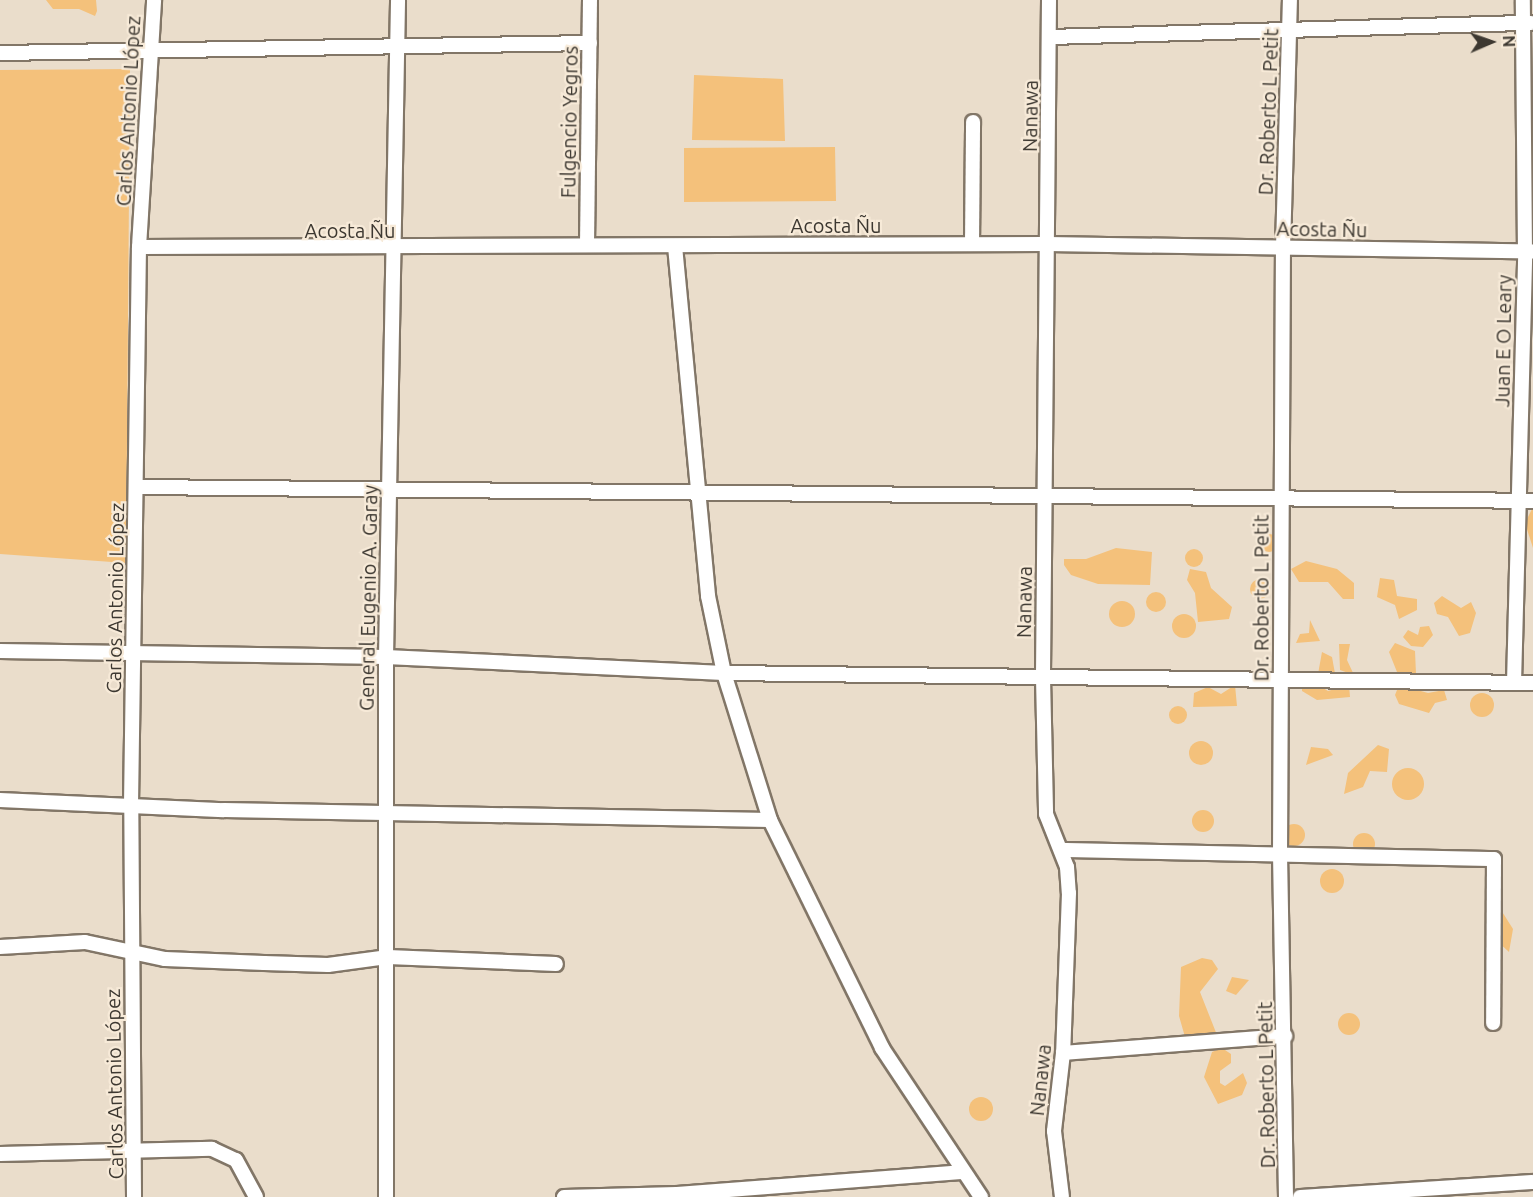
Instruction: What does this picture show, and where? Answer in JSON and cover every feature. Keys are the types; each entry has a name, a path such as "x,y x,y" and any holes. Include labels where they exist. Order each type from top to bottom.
{"street":[{"name":"Carlos Antonio López","path":"134,1197 131,805 139,247 153,52 154,0"},
{"name":"General Eugenio A. Garay","path":"386,1197 388,957 386,657 398,0"},
{"name":"Fulgencio Yegros","path":"587,245 590,0"},
{"name":"Nanawa","path":"1049,0 1042,678 1046,813 1049,831 1062,850 1069,893 1063,1053 1054,1131 1062,1197"},
{"name":"Dr. Roberto L Petit","path":"1286,1197 1285,1036 1280,855 1281,500 1283,248 1291,30 1290,0"},
{"name":"Juan E O Leary","path":"1514,683 1529,252 1528,23 1523,0"},
{"path":"1050,37 1528,23"},
{"path":"0,53 590,43"},
{"path":"972,244 973,122"},
{"name":"Acosta Ñu","path":"139,247 393,250 587,245 1048,244 1529,252"},
{"path":"675,246 696,497 724,673 770,820 882,1048 961,1172 981,1197"},
{"path":"137,487 696,497 1045,495 1281,500 1533,501"},
{"path":"0,651 386,657 724,673 1533,683"},
{"path":"0,800 387,814 770,820"},
{"path":"1062,850 1494,860 1493,1023"},
{"path":"0,947 85,942 132,949 165,959 328,965 388,957 556,964"},
{"path":"1063,1053 1285,1036"},
{"path":"0,1154 133,1149 225,1152 256,1197"},
{"path":"564,1197 678,1196 961,1172"},
{"path":"1300,1197 1444,1193 1533,1182"}],"shaded area":[{"path":"46,0 96,0 97,11 95,16 79,9 53,9"},
{"path":"130,69 126,563 0,554 0,70"},
{"path":"694,75 783,79 785,141 692,140"},
{"path":"835,147 836,201 684,202 684,148"},
{"path":"1533,507 1533,548 1525,523"},
{"path":"1265,534 1273,534 1278,539 1276,550 1265,552 1260,547 1260,539"},
{"path":"1116,548 1152,552 1150,585 1098,584 1071,575 1064,565 1064,559 1086,559"},
{"path":"1194,549 1200,552 1203,558 1200,564 1194,567 1188,564 1185,558 1188,552"},
{"path":"1306,561 1337,569 1354,583 1354,599 1343,599 1328,582 1299,582 1291,569"},
{"path":"1190,569 1206,572 1211,588 1232,607 1229,619 1198,622 1195,593 1187,580"},
{"path":"1380,578 1394,580 1397,596 1417,599 1417,610 1399,619 1395,605 1377,597"},
{"path":"1260,579 1267,582 1270,589 1267,596 1260,599 1253,596 1250,589 1253,582"},
{"path":"1156,592 1163,595 1166,602 1163,609 1156,612 1149,609 1146,602 1149,595"},
{"path":"1442,596 1461,608 1471,602 1476,613 1470,633 1459,636 1448,617 1437,614 1434,603"},
{"path":"1122,601 1131,605 1135,614 1131,623 1122,627 1113,623 1109,614 1113,605"},
{"path":"1184,614 1192,618 1196,626 1192,634 1184,638 1176,634 1172,626 1176,618"},
{"path":"1310,620 1320,641 1296,643 1300,634 1309,633"},
{"path":"1429,626 1433,635 1423,647 1411,646 1403,637 1408,630 1418,635 1420,627"},
{"path":"1395,643 1415,651 1416,674 1397,672 1389,652"},
{"path":"1339,644 1350,644 1347,660 1354,675 1340,670"},
{"path":"1322,652 1332,657 1336,679 1318,674"},
{"path":"1235,685 1237,706 1193,707 1194,693 1208,687 1221,694"},
{"path":"1318,685 1328,691 1349,685 1350,697 1317,700 1302,691 1302,686"},
{"path":"1399,685 1428,693 1444,690 1447,700 1435,703 1429,713 1399,704 1395,695"},
{"path":"1482,693 1491,696 1494,705 1491,714 1482,717 1473,714 1470,705 1473,696"},
{"path":"1178,706 1184,709 1187,715 1184,721 1178,724 1172,721 1169,715 1172,709"},
{"path":"1196,741 1206,741 1213,748 1213,758 1206,765 1196,765 1189,758 1189,748"},
{"path":"1378,745 1389,749 1387,772 1370,771 1363,787 1344,794 1348,773"},
{"path":"1311,747 1328,749 1333,755 1306,765"},
{"path":"1408,768 1419,773 1424,784 1419,795 1408,800 1397,795 1392,784 1397,773"},
{"path":"1199,810 1207,810 1214,817 1214,825 1207,832 1199,832 1192,825 1192,817"},
{"path":"1290,824 1298,824 1305,831 1305,839 1298,846 1290,846 1283,839 1283,831"},
{"path":"1364,833 1372,836 1375,844 1372,852 1364,855 1356,852 1353,844 1356,836"},
{"path":"1332,869 1337,870 1343,876 1343,886 1337,892 1332,893 1327,892 1321,886 1320,881 1321,876 1327,870"},
{"path":"1501,910 1513,929 1509,952 1496,940 1495,919"},
{"path":"1202,958 1212,960 1218,969 1200,992 1217,1035 1185,1037 1179,1016 1181,967"},
{"path":"1232,977 1249,980 1236,995 1226,991"},
{"path":"1349,1013 1357,1016 1360,1024 1357,1032 1349,1035 1341,1032 1338,1024 1341,1016"},
{"path":"1222,1048 1231,1054 1231,1063 1220,1071 1220,1083 1225,1086 1243,1073 1247,1083 1242,1095 1218,1104 1204,1077 1212,1052"},
{"path":"976,1097 986,1097 993,1104 993,1114 986,1121 976,1121 969,1114 969,1104"}]}
